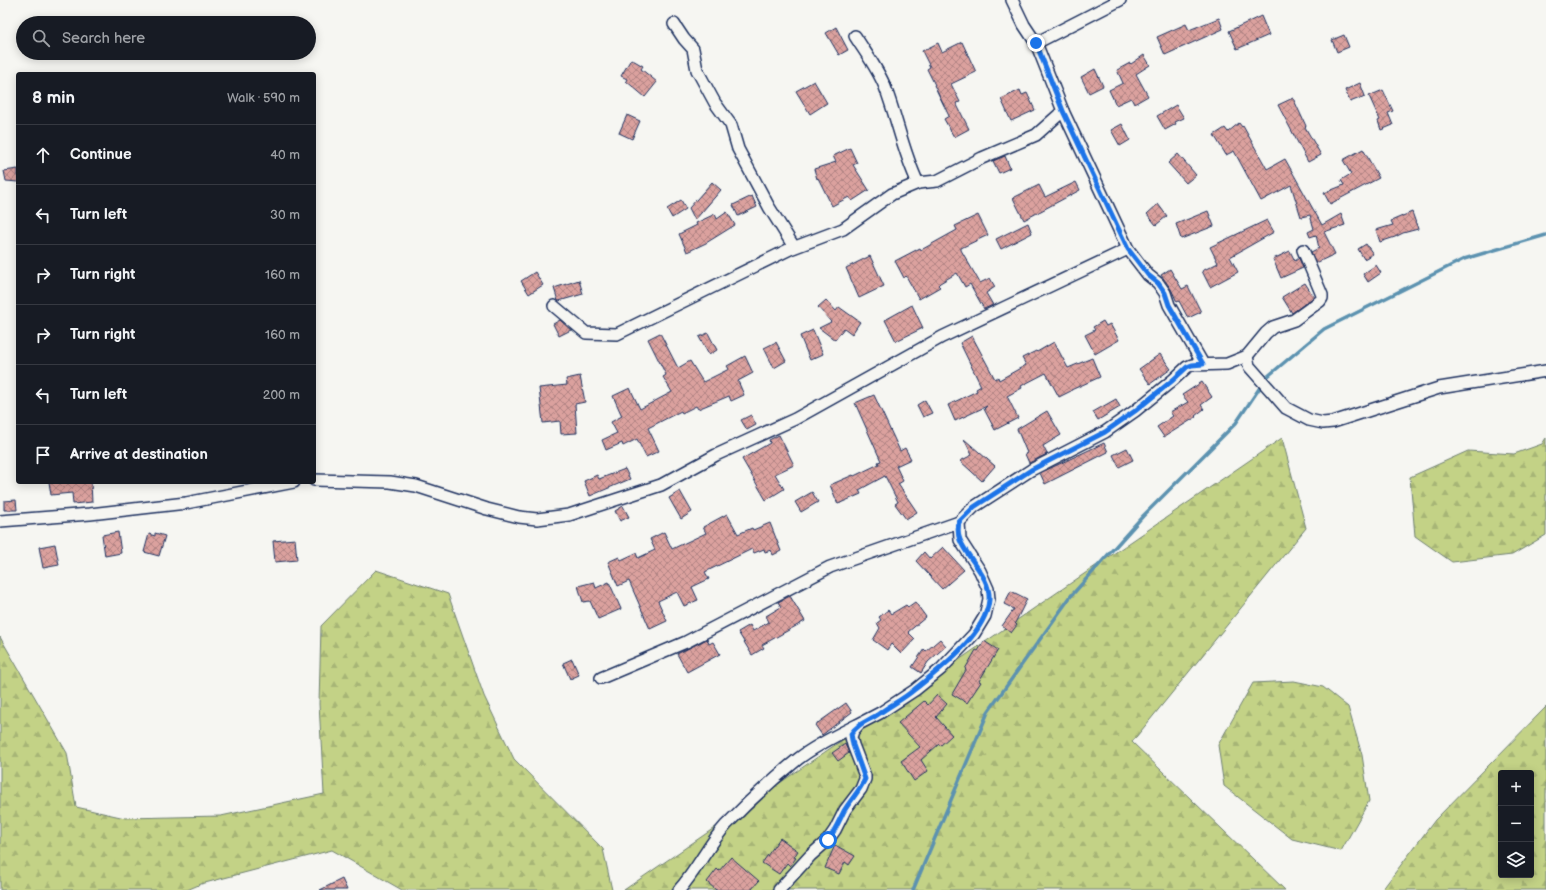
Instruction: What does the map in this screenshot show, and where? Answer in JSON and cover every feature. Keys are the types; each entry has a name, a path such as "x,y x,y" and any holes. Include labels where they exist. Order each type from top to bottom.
{"street":[{"path":"1012,0 1024,25 1036,43 1063,111 1128,249 1148,275 1158,283 1165,293 1169,305 1203,364"},
{"path":"1036,43 1120,0"},
{"path":"674,24 693,49 697,70 715,103 731,125 738,149 769,207 794,247"},
{"path":"855,36 884,85 910,167 918,183"},
{"path":"554,306 586,334 617,334 794,247 843,229 892,194 918,183 937,181 982,158 1036,135 1063,111"},
{"path":"316,480 390,482 416,486 487,509 519,517 537,519 569,515 660,485 716,455 795,419 942,337 1128,249"},
{"path":"601,678 686,642 830,567 959,522 974,507 1031,470 1105,432 1135,411 1187,367 1203,364 1227,364 1247,356 1266,333 1273,327 1294,320 1322,298 1303,250"},
{"path":"1247,356 1249,366 1286,408 1309,420 1323,423 1333,422 1440,388 1546,371"},
{"path":"0,521 90,514 186,503 284,484"},
{"path":"679,890 706,850 726,826 760,792 799,758 832,738 880,713 915,690 941,669 974,634 985,616 989,599 988,589 980,571 960,540 959,522"},
{"path":"779,890 810,856 828,840 845,810 861,789 865,776 851,736 858,724"}],"green space":[{"path":"1282,438 1306,528 1132,742 1285,890 624,890"},
{"path":"1546,438 1546,535 1512,555 1452,562 1415,536 1410,477 1468,451 1514,454 1542,444"},
{"path":"376,570 448,594 484,696 514,759 603,849 612,890 402,890 332,850 201,884 187,890 0,890 0,637 67,753 76,807 125,818 221,816 324,794 319,704 321,626"},
{"path":"1294,681 1323,687 1348,707 1362,755 1369,801 1341,851 1292,839 1224,786 1218,745 1253,683"},
{"path":"1546,707 1546,890 1382,890 1435,820"}],"building":[{"path":"1261,16 1269,35 1237,49 1229,31"},
{"path":"1219,18 1223,29 1165,55 1157,37 1186,24 1189,30"},
{"path":"836,27 848,50 839,55 826,33"},
{"path":"1344,35 1349,47 1337,52 1332,40"},
{"path":"962,42 976,72 951,84 960,102 956,103 969,129 954,137 944,119 949,116 927,69 930,67 922,51 938,43 942,52"},
{"path":"1144,55 1150,65 1136,74 1148,96 1134,104 1131,98 1116,105 1109,90 1123,83 1117,70 1130,63 1131,64"},
{"path":"631,59 643,66 641,69 657,82 645,97 626,81 627,79 621,76"},
{"path":"1095,69 1103,86 1089,93 1081,77"},
{"path":"814,81 827,103 810,114 796,91"},
{"path":"1360,83 1365,96 1350,102 1345,90"},
{"path":"1020,90 1022,95 1027,93 1035,110 1011,121 1001,99"},
{"path":"1383,90 1393,111 1388,113 1393,125 1381,130 1378,121 1380,120 1369,96"},
{"path":"1293,98 1306,126 1305,127 1321,155 1308,162 1278,105"},
{"path":"1176,105 1184,118 1175,122 1176,124 1165,130 1157,116"},
{"path":"627,115 640,121 632,139 619,133"},
{"path":"1239,123 1242,127 1243,126 1267,169 1285,159 1322,225 1341,214 1345,225 1324,232 1335,254 1316,263 1311,252 1319,248 1316,235 1310,237 1308,232 1314,229 1310,215 1301,217 1291,185 1261,201 1234,151 1226,155 1214,135 1225,128 1228,132"},
{"path":"1122,124 1130,140 1120,146 1111,130"},
{"path":"850,148 857,163 853,165 869,190 852,201 849,197 832,206 818,178 817,179 814,169 836,162 833,156"},
{"path":"1363,149 1379,178 1330,204 1324,193 1344,185 1341,180 1351,174 1343,160"},
{"path":"1178,154 1196,175 1186,183 1168,163"},
{"path":"1005,156 1010,168 999,173 993,161"},
{"path":"16,169 16,182 6,181 4,171"},
{"path":"712,182 721,190 695,220 689,208"},
{"path":"1076,182 1080,190 1024,220 1013,198 1039,185 1045,197"},
{"path":"752,196 757,207 738,216 733,205"},
{"path":"681,200 686,209 672,218 667,209"},
{"path":"1158,204 1167,216 1156,225 1147,214"},
{"path":"1208,211 1214,226 1181,239 1176,224"},
{"path":"727,212 735,225 706,243 687,252 679,234 697,225 696,223 715,214 717,219"},
{"path":"1412,212 1418,229 1380,242 1376,230 1393,225 1391,221"},
{"path":"978,215 988,235 961,248 961,250 980,283 990,278 995,287 986,293 993,305 984,309 970,284 965,287 957,273 940,283 938,285 940,287 919,299 906,276 904,278 895,261 920,248 921,250 957,230 955,226"},
{"path":"1267,220 1274,232 1230,257 1238,272 1210,287 1202,271 1218,263 1210,247"},
{"path":"1028,223 1032,233 1001,249 996,239"},
{"path":"1366,244 1373,254 1364,259 1358,249"},
{"path":"1290,251 1295,261 1299,258 1303,268 1281,278 1273,259"},
{"path":"870,256 884,286 859,298 846,268"},
{"path":"1376,265 1381,273 1368,282 1363,274"},
{"path":"1170,269 1182,289 1188,286 1201,312 1188,318 1179,301 1177,302 1171,289 1161,275"},
{"path":"535,272 543,285 529,294 521,281"},
{"path":"579,280 583,294 558,301 554,288"},
{"path":"1305,283 1314,297 1292,313 1282,297"},
{"path":"826,300 836,311 839,307 860,322 852,334 844,328 835,340 819,328 831,322 818,307"},
{"path":"912,305 923,328 896,341 885,320"},
{"path":"560,320 571,330 559,336 553,324"},
{"path":"1103,321 1106,326 1110,324 1119,340 1095,354 1085,335 1095,330 1093,327"},
{"path":"813,330 823,354 810,360 800,336"},
{"path":"660,333 678,368 690,361 703,382 729,369 727,366 745,356 753,373 738,381 744,395 731,401 729,396 698,409 696,406 682,413 681,411 648,428 659,451 646,457 637,439 623,446 622,443 606,450 602,440 617,433 611,422 622,416 613,396 630,388 640,409 672,392 663,377 666,375 648,339"},
{"path":"708,333 717,350 709,355 699,337"},
{"path":"972,336 995,379 998,377 999,380 1026,365 1022,358 1036,351 1037,352 1054,342 1068,368 1092,358 1100,377 1059,397 1046,373 1021,386 1022,388 1007,396 1018,418 995,430 984,409 987,406 955,421 948,405 977,391 976,389 981,386 960,343"},
{"path":"776,342 786,361 774,368 764,348"},
{"path":"1160,354 1171,369 1150,384 1139,369"},
{"path":"580,376 585,402 575,404 577,433 561,434 560,421 543,423 539,388 567,385 566,379"},
{"path":"1202,382 1212,397 1201,405 1204,409 1195,416 1196,417 1164,437 1157,427 1173,416 1170,412 1188,402 1182,395"},
{"path":"874,395 900,451 905,448 911,459 896,466 903,481 898,484 917,512 906,519 895,504 898,502 885,476 859,490 861,494 838,504 830,485 853,475 854,476 879,464 878,462 881,461 855,403"},
{"path":"1116,399 1120,407 1098,420 1093,412"},
{"path":"925,400 932,413 923,417 917,405"},
{"path":"1047,411 1061,435 1043,446 1047,454 1029,463 1025,454 1027,453 1017,429"},
{"path":"751,415 756,425 747,430 741,420"},
{"path":"779,435 794,465 775,474 784,489 766,500 742,459 770,443 769,440"},
{"path":"964,439 995,466 982,481 960,461 972,455"},
{"path":"1104,443 1108,452 1045,484 1040,473"},
{"path":"1127,448 1133,460 1119,467 1113,455"},
{"path":"625,469 630,479 590,496 584,481 597,475 599,479"},
{"path":"49,484 91,484 92,502 73,504 72,493 51,495"},
{"path":"680,491 692,512 681,519 669,498"},
{"path":"812,492 818,502 801,512 795,502"},
{"path":"16,500 17,510 4,510 4,501"},
{"path":"623,506 629,517 620,521 615,511"},
{"path":"727,514 738,534 770,523 781,551 773,555 771,550 765,552 764,549 754,553 752,549 705,572 709,579 692,587 698,600 684,606 677,592 658,601 667,621 650,629 629,581 618,586 608,562 619,557 621,560 636,553 638,558 655,550 650,539 664,532 672,549 706,533 703,527"},
{"path":"118,532 121,553 105,556 102,535"},
{"path":"155,533 165,536 159,556 144,552 149,534 155,536"},
{"path":"295,539 297,560 275,562 273,541"},
{"path":"55,544 59,565 43,568 39,547"},
{"path":"943,547 964,570 942,589 916,561 924,552 930,559"},
{"path":"594,582 596,588 609,582 621,609 598,619 590,601 583,602 578,586"},
{"path":"1011,591 1027,599 1015,623 1017,625 1011,633 1002,626 1014,609 1004,604"},
{"path":"790,596 805,621 762,645 764,648 752,655 738,632 750,625 753,631 769,622 766,616 781,607 778,602"},
{"path":"915,602 926,617 908,632 915,639 901,654 891,644 887,650 873,640 880,628 877,623 881,620 879,617 888,610 891,614 906,605 908,607"},
{"path":"707,639 709,644 713,642 720,654 687,672 677,654"},
{"path":"940,639 946,646 928,662 921,673 912,667 924,649 926,651"},
{"path":"984,641 998,650 979,681 981,682 967,703 952,694 976,650 978,651"},
{"path":"572,659 579,675 570,679 563,663"},
{"path":"937,695 947,704 936,717 952,735 921,760 928,771 914,781 901,761 920,747 898,723 924,701 928,705"},
{"path":"846,703 852,712 822,735 815,725"},
{"path":"845,744 849,753 838,761 832,753"},
{"path":"780,838 798,851 794,857 796,858 790,866 787,863 779,874 762,863"},
{"path":"835,845 855,856 849,865 845,862 839,874 825,868"},
{"path":"731,857 759,881 751,890 716,890 707,882 717,869 719,871"},
{"path":"342,879 347,890 320,890"}],"waterway":[{"path":"913,890 988,712 1071,596 1143,516 1236,423 1267,377 1324,329 1464,259 1546,235"}],"route":[{"path":"828,840 845,810 861,789 865,779 851,736 858,724 880,713 915,690 920,684 941,669 974,634 985,616 989,599 988,589 980,571 960,540 959,522 974,507 1031,470 1105,432 1135,411 1187,367 1203,364 1169,305 1165,293 1158,283 1148,275 1128,249 1063,111 1036,43"}]}
